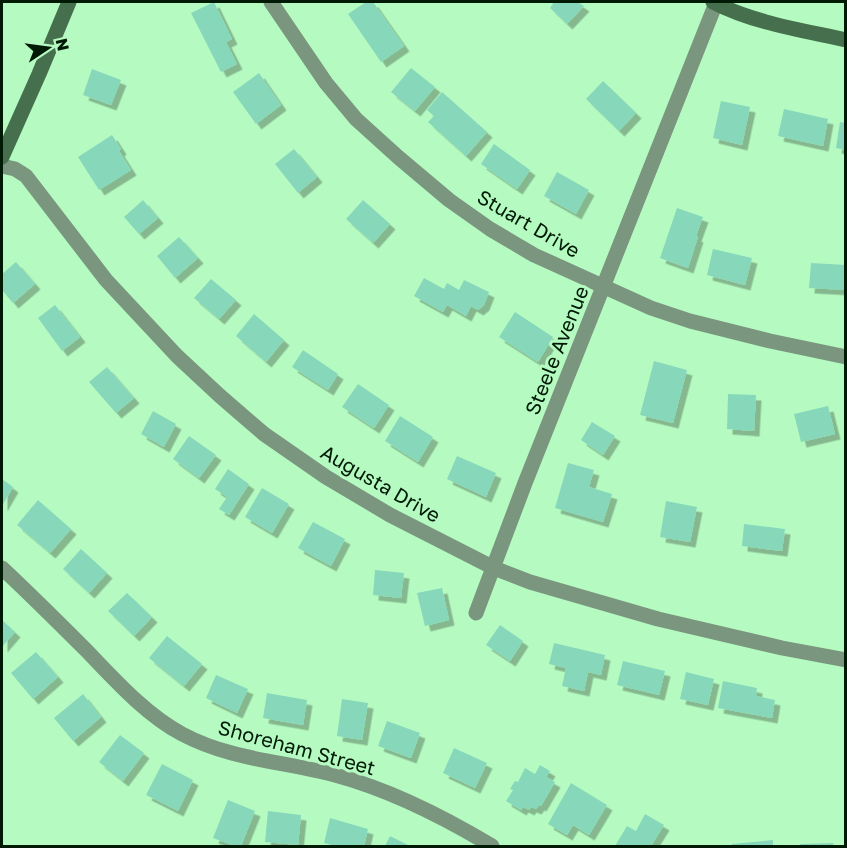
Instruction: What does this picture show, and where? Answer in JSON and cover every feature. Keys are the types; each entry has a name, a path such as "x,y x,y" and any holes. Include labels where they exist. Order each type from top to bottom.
{"street":[{"path":"2,157 69,2"},
{"name":"Stuart Drive","path":"271,2 326,83 356,118 449,200 490,229 534,255 651,308 690,321 846,357"},
{"path":"714,2 756,19 846,40"},
{"name":"Steele Avenue","path":"476,613 714,2"},
{"name":"Augusta Drive","path":"2,165 26,176 106,280 177,356 220,396 264,434 326,477 390,515 494,568 530,582 658,620 846,660"},
{"name":"Shoreham Street","path":"2,568 129,692 153,714 182,734 207,746 237,755 332,774 361,783 407,800 492,846"}],"building":[{"path":"214,2 232,39 226,42 237,64 221,72 191,13"},
{"path":"366,2 373,2 404,46 381,62 348,14"},
{"path":"554,2 578,2 584,6 567,24 550,8"},
{"path":"411,68 435,87 415,111 391,92"},
{"path":"92,69 121,80 111,105 83,95"},
{"path":"259,73 281,105 256,124 233,92"},
{"path":"603,81 636,113 619,131 586,99"},
{"path":"442,92 487,132 466,156 428,122 434,116 427,110"},
{"path":"721,101 750,107 742,145 713,138"},
{"path":"784,109 828,119 823,146 778,136"},
{"path":"840,122 846,123 846,150 836,148"},
{"path":"112,135 131,170 99,190 78,157"},
{"path":"494,144 530,170 517,189 481,164"},
{"path":"294,149 317,177 298,193 275,164"},
{"path":"557,172 589,190 576,214 544,196"},
{"path":"143,200 158,218 139,234 124,217"},
{"path":"363,200 390,224 373,243 346,219"},
{"path":"677,208 703,217 688,268 660,258"},
{"path":"179,237 198,258 175,278 157,256"},
{"path":"713,249 752,258 745,285 707,275"},
{"path":"16,262 35,284 13,303 2,290 2,274"},
{"path":"811,263 846,265 846,290 809,288"},
{"path":"424,278 444,289 447,283 459,290 464,280 489,292 484,305 478,310 471,306 466,316 447,305 443,312 414,296"},
{"path":"211,279 236,300 219,319 194,298"},
{"path":"55,305 80,337 62,351 38,318"},
{"path":"515,312 553,337 538,362 499,337"},
{"path":"254,314 284,340 266,362 236,336"},
{"path":"303,350 338,374 328,390 292,367"},
{"path":"654,361 687,370 673,423 640,415"},
{"path":"107,367 134,398 116,413 89,382"},
{"path":"358,384 389,405 374,428 342,407"},
{"path":"728,394 756,395 754,431 727,429"},
{"path":"828,406 835,434 801,442 794,414"},
{"path":"153,411 176,424 164,447 141,434"},
{"path":"400,416 433,437 418,462 385,441"},
{"path":"592,422 615,436 603,455 581,440"},
{"path":"189,436 216,455 199,478 173,459"},
{"path":"457,456 496,473 486,497 447,479"},
{"path":"568,463 594,470 589,487 612,494 603,522 555,508"},
{"path":"228,469 249,484 229,515 219,509 227,497 215,489"},
{"path":"2,479 13,487 2,506"},
{"path":"262,488 289,504 272,533 245,517"},
{"path":"38,500 71,529 50,553 17,525"},
{"path":"666,501 697,507 690,542 660,537"},
{"path":"313,522 345,539 331,566 298,548"},
{"path":"744,524 785,529 782,551 742,546"},
{"path":"81,549 107,573 89,593 63,569"},
{"path":"375,570 404,573 401,598 373,595"},
{"path":"442,588 449,620 425,626 417,593"},
{"path":"127,593 152,617 134,636 108,611"},
{"path":"2,620 15,632 2,647"},
{"path":"500,625 523,641 510,661 486,645"},
{"path":"167,636 202,664 184,686 149,658"},
{"path":"554,643 605,655 601,675 588,672 584,691 562,686 566,668 549,664"},
{"path":"36,652 58,677 33,699 11,673"},
{"path":"623,661 665,671 659,695 617,685"},
{"path":"686,672 714,679 708,705 680,699"},
{"path":"216,675 248,689 237,713 206,698"},
{"path":"723,681 757,688 756,696 775,700 772,718 718,708"},
{"path":"267,693 307,700 303,725 263,718"},
{"path":"83,694 101,717 73,741 54,718"},
{"path":"342,699 368,703 362,740 337,736"},
{"path":"387,721 420,733 411,758 378,746"},
{"path":"120,735 144,753 123,781 99,762"},
{"path":"454,748 487,763 475,788 443,773"},
{"path":"162,764 193,780 178,811 146,795"},
{"path":"540,765 550,771 546,777 555,782 541,806 539,805 536,809 531,807 529,810 523,807 521,810 506,801 513,790 510,789 515,781 518,782 525,768 535,774"},
{"path":"571,783 607,805 589,835 573,825 567,835 548,824"},
{"path":"228,800 255,811 241,846 213,838"},
{"path":"268,811 301,815 298,845 265,842"},
{"path":"645,814 664,825 651,846 615,846 627,826 636,831"},
{"path":"330,818 368,829 364,846 336,846 324,843"},
{"path":"390,836 410,846 385,846"},
{"path":"773,840 773,846 732,846 732,844"},
{"path":"833,843 834,846 800,846 800,844"}]}
